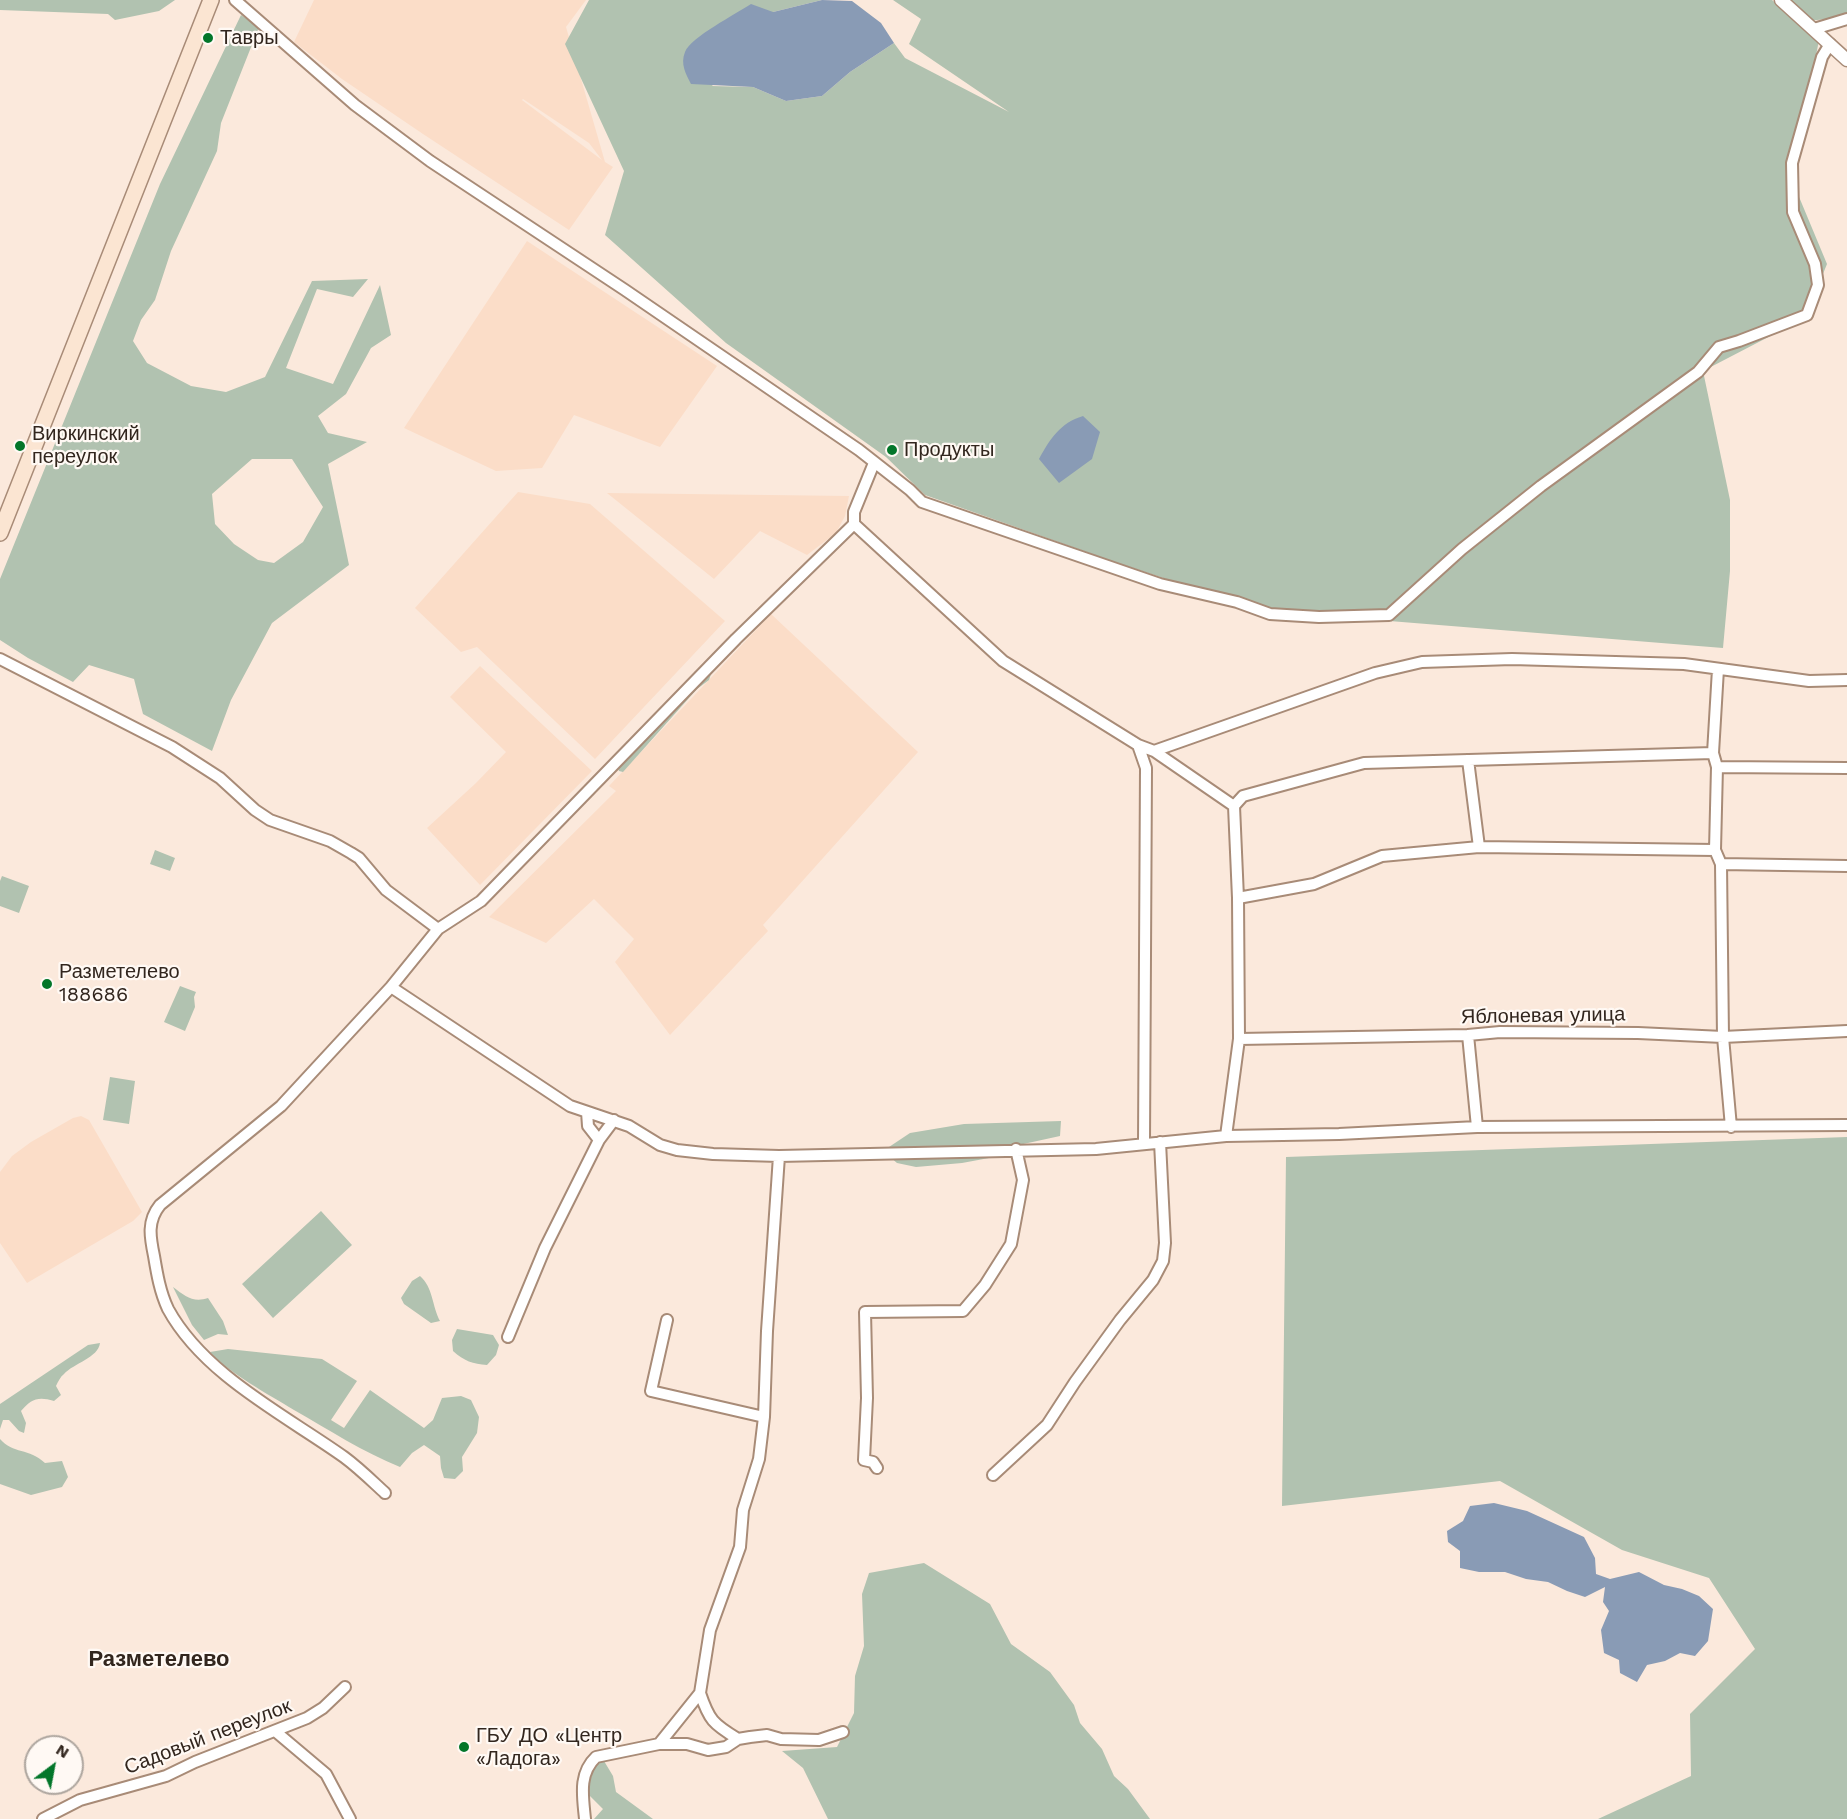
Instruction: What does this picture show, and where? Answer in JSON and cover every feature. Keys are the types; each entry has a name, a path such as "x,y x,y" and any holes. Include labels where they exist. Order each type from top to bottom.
{"main road":[{"path":"0,533 211,0"}],"street":[{"path":"235,0 355,105 430,161 625,290 859,450 910,490 921,502 1161,584 1237,602 1270,614 1318,617 1389,615 1480,535 1541,486 1698,372 1719,346 1739,341 1807,315 1818,285 1815,264 1793,212 1792,163 1822,57 1830,45"},
{"path":"1781,0 1847,60"},
{"path":"1814,29 1847,20"},
{"path":"385,1493 347,1459 224,1374 184,1334 161,1292 149,1232 154,1213 160,1205 281,1106 391,987 438,929 481,902 736,639 854,524 854,512 874,463"},
{"path":"854,524 1003,661 1138,745 1154,751 1234,806"},
{"path":"0,659 172,747 220,778 255,810 270,820 330,841 351,853 359,858 386,890 438,929"},
{"path":"1154,751 1375,673 1422,662 1512,659 1684,664 1809,681 1847,680"},
{"path":"1718,669 1713,753 1717,767 1715,850 1721,864 1723,1037 1731,1127"},
{"path":"1138,745 1146,768 1144,1143"},
{"path":"1226,1136 1239,1039 1238,898 1234,806 1243,796 1364,763 1713,753"},
{"path":"1468,760 1479,847"},
{"path":"1717,767 1847,768"},
{"path":"1238,898 1314,884 1382,855 1479,847 1715,850"},
{"path":"1721,864 1847,866"},
{"path":"391,987 570,1106 629,1126 660,1145 677,1150 713,1154 779,1156 1096,1149 1226,1136 1339,1134 1477,1127 1847,1125"},
{"name":"Яблоневая улица","path":"1239,1039 1468,1035 1500,1032 1638,1033 1723,1037 1847,1031"},
{"path":"1468,1035 1477,1127"},
{"path":"587,1112 588,1126 599,1140"},
{"path":"508,1336 545,1248 599,1140 614,1120"},
{"path":"993,1475 1047,1425 1120,1320 1153,1280 1163,1261 1165,1244 1160,1142"},
{"path":"878,1467 873,1462 864,1460 867,1398 865,1312 963,1311 985,1285 1011,1244 1023,1180 1016,1149"},
{"path":"738,1739 718,1727 706,1713 700,1693 710,1630 740,1547 743,1510 759,1459 764,1417 767,1331 779,1156"},
{"path":"667,1320 651,1391 764,1417"},
{"name":"Садовый переулок","path":"43,1819 80,1800 166,1776 195,1762 307,1718 323,1708 345,1687"},
{"path":"659,1744 700,1693"},
{"path":"275,1731 326,1774 350,1819"},
{"path":"585,1819 583,1786 585,1772 596,1757 659,1744 687,1744 708,1749 726,1746 738,1739 767,1735 782,1739 819,1740 843,1732"}],"shaded area":[{"path":"314,0 586,0 566,27 605,162 613,167 569,230 342,79 294,42","holes":["523,99 589,143 602,160 522,100"]},
{"path":"527,241 717,366 660,447 574,415 542,468 496,471 404,428"},
{"path":"518,492 590,504 725,621 595,759 477,647 461,652 415,608"},
{"path":"607,493 849,496 845,516 836,533 807,555 760,531 714,579"},
{"path":"771,614 918,752 763,925 768,931 670,1035 615,962 634,939 594,899 546,943 489,917 616,791 609,786"},
{"path":"480,666 592,771 480,885 427,828 506,752 450,697"},
{"path":"81,1116 89,1120 142,1212 133,1221 27,1283 0,1243 0,1172 12,1156 31,1142 73,1118"}],"green space":[{"path":"0,0 175,0 159,11 115,20 108,14 0,10"},
{"path":"589,0 822,0 773,12 712,86 753,87 786,101 822,96 850,72 894,43 905,58 1009,112 909,44 921,19 893,0 1772,0 1819,40 1792,180 1827,264 1805,318 1703,371 1730,500 1730,571 1723,648 1303,614 1251,607 925,495 886,457 726,343 605,235 624,171 565,44"},
{"path":"1788,0 1847,0 1847,17 1807,21"},
{"path":"241,15 259,27 221,123 217,151 171,251 155,300 141,320 133,341 147,363 191,386 226,392 265,377 312,281 368,279 353,297 317,289 286,368 333,384 380,285 391,335 371,348 346,394 318,416 328,433 367,442 328,464 349,565 272,623 231,700 212,751 143,714 134,679 89,665 73,682 0,640 0,579 160,184","holes":["252,459 292,459 323,507 303,542 274,563 258,560 234,544 215,524 212,494"]},
{"path":"706,671 711,674 709,680 697,689 623,772 619,771 617,766"},
{"path":"155,850 175,858 170,871 150,864"},
{"path":"2,876 29,886 19,913 0,906"},
{"path":"180,986 196,992 195,1007 185,1031 164,1022"},
{"path":"110,1077 135,1081 129,1124 103,1120"},
{"path":"1061,1121 1060,1136 1005,1148 989,1158 962,1163 916,1167 897,1163 883,1151 910,1133 964,1124"},
{"path":"1847,1137 1847,1819 1598,1819 1691,1776 1690,1714 1755,1649 1709,1578 1622,1550 1500,1481 1282,1506 1286,1157"},
{"path":"321,1211 352,1245 273,1318 242,1284"},
{"path":"420,1276 430,1291 440,1321 431,1323 404,1304 401,1298 412,1281"},
{"path":"173,1287 193,1299 208,1298 223,1321 228,1335 218,1334 204,1340 192,1325"},
{"path":"457,1329 493,1335 499,1345 496,1355 487,1365 465,1360 453,1351 452,1340"},
{"path":"100,1343 95,1353 61,1377 56,1386 61,1395 54,1401 35,1400 21,1411 26,1423 24,1433 9,1420 3,1420 0,1429 0,1404 88,1345"},
{"path":"228,1349 322,1359 357,1381 331,1420 344,1428 370,1390 424,1428 433,1420 442,1398 461,1396 471,1400 479,1417 477,1433 462,1457 463,1471 455,1479 444,1478 440,1456 424,1445 412,1453 400,1467 373,1455 250,1383 210,1352"},
{"path":"0,1439 10,1447 33,1455 45,1463 62,1461 68,1477 62,1487 31,1495 0,1484"},
{"path":"924,1563 990,1604 1011,1644 1050,1672 1074,1705 1080,1723 1102,1749 1114,1776 1128,1789 1150,1819 828,1819 803,1768 782,1751 837,1747 854,1713 855,1676 864,1646 862,1594 869,1573"},
{"path":"599,1761 604,1761 613,1776 616,1792 653,1819 594,1819 603,1809 589,1795 591,1777"}],"water":[{"path":"822,0 852,1 881,23 894,43 850,72 822,96 786,101 753,87 691,84 683,65 685,52 689,46 715,26 751,4 773,12"},
{"path":"1083,416 1100,432 1092,459 1059,483 1039,459 1062,427"},
{"path":"1494,1503 1527,1511 1584,1537 1595,1558 1596,1574 1610,1579 1639,1572 1664,1585 1699,1596 1713,1609 1708,1641 1695,1656 1680,1653 1665,1661 1647,1665 1637,1682 1620,1673 1619,1660 1604,1653 1601,1630 1609,1611 1603,1602 1605,1587 1585,1597 1548,1582 1526,1579 1505,1572 1479,1572 1460,1568 1460,1551 1448,1542 1447,1531 1463,1521 1470,1506"}],"place":[{"name":"Тавры","path":"208,38"},
{"name":"Виркинский переулок","path":"20,446"},
{"name":"Продукты","path":"892,450"},
{"name":"Разметелево 188686","path":"47,984"},
{"name":"ГБУ ДО «Центр «Ладога»","path":"464,1747"}],"district":[{"name":"Разметелево","path":"159,1660"}]}
